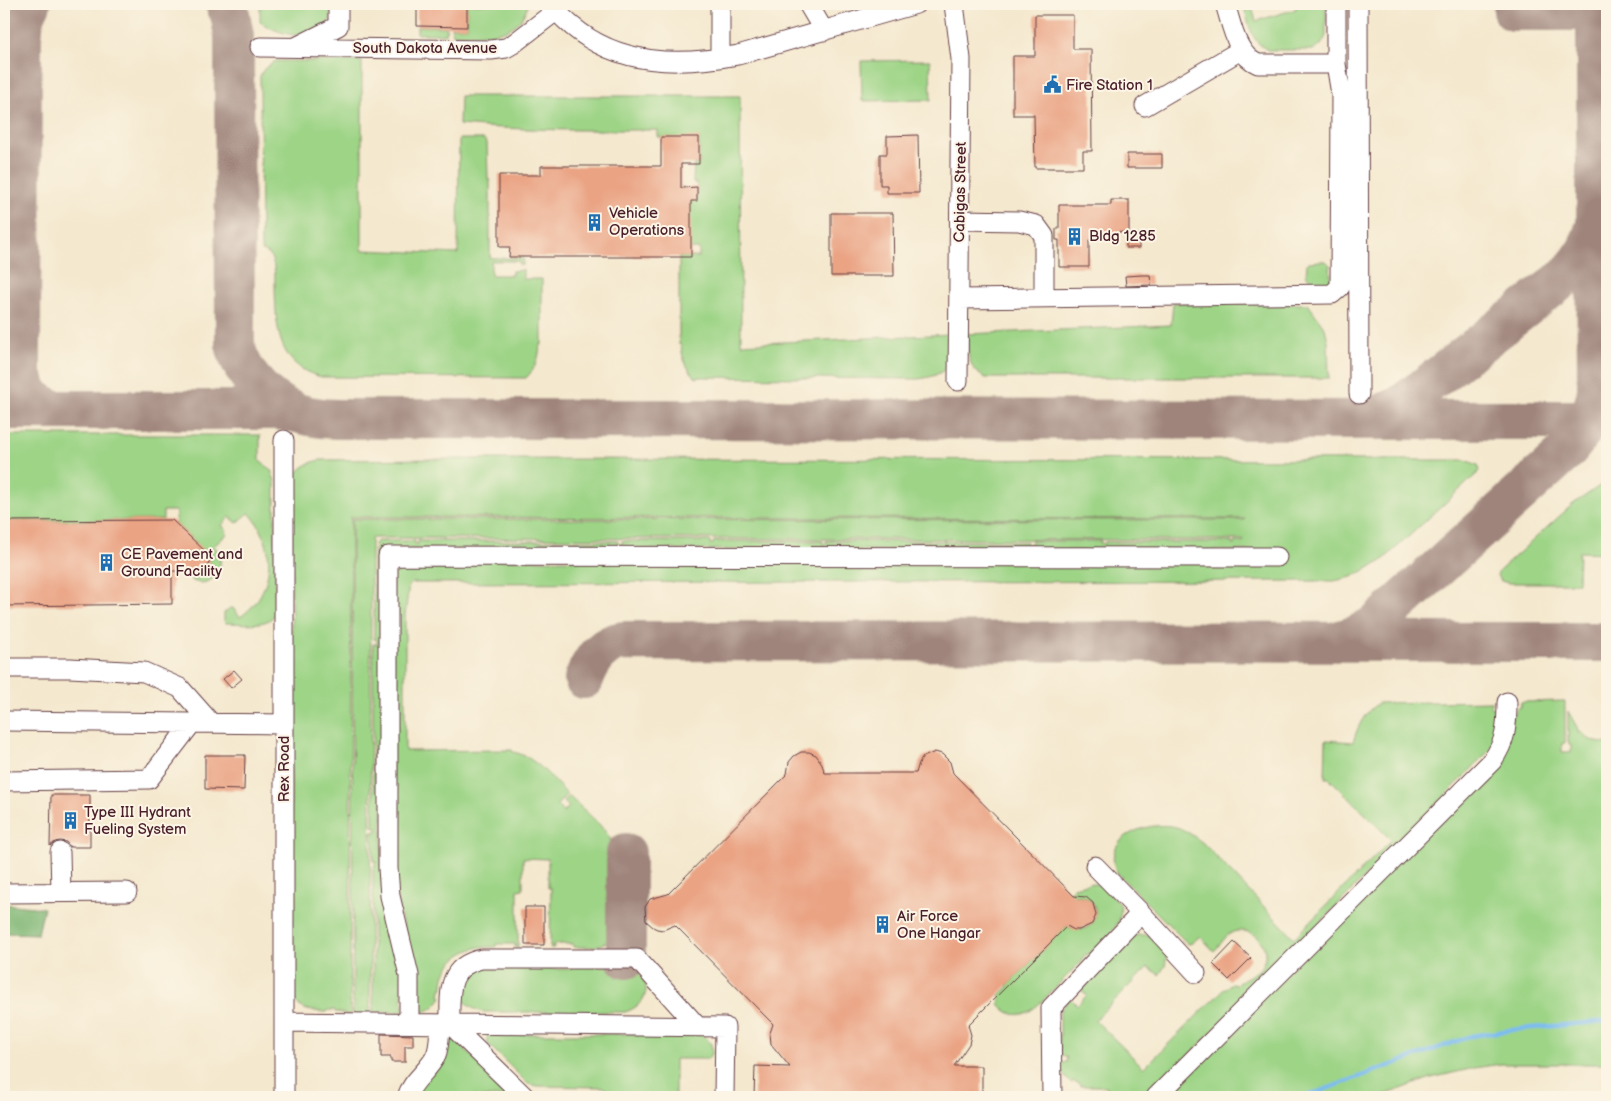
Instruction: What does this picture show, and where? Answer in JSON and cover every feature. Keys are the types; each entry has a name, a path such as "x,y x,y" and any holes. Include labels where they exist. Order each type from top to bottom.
{"street":[{"path":"294,47 338,26 338,4"},
{"path":"720,4 720,58"},
{"path":"808,4 824,31"},
{"name":"South Dakota Avenue","path":"260,47 499,49 506,48 526,36 553,8 588,38 602,46 627,55 654,61 680,63 738,55 824,31 869,11 916,4"},
{"name":"Cabigas Street","path":"954,4 961,58 958,381"},
{"path":"1225,4 1241,50 1251,62 1258,64 1336,64"},
{"path":"1332,294 1340,287 1341,94 1336,64 1336,4"},
{"path":"1358,4 1359,394"},
{"path":"1145,106 1241,50"},
{"path":"960,220 1018,221 1036,225 1044,236 1044,298"},
{"path":"959,299 1359,293"},
{"name":"Rex Road","path":"284,440 284,1097"},
{"path":"409,1022 409,975 390,896 388,868 388,556 1277,557"},
{"path":"4,668 70,668 144,672 180,688 211,723"},
{"path":"1156,1097 1492,761 1500,749 1505,736 1507,702"},
{"path":"4,721 284,724"},
{"path":"4,781 148,779 192,723"},
{"path":"60,852 61,892"},
{"path":"1095,866 1196,973"},
{"path":"4,893 127,892"},
{"path":"1052,1097 1051,1008 1141,914"},
{"path":"407,1097 412,1086 435,1057 445,1024 452,982 462,966 472,961 482,959 637,959 698,1027"},
{"path":"284,1022 725,1027 724,1097"},
{"path":"445,1024 525,1097"}],"green space":[{"path":"260,4 332,4 330,21 310,35 297,36 284,33 260,22"},
{"path":"467,4 528,4 523,16 508,29 487,34 453,34 451,27 467,27"},
{"path":"1243,4 1251,4 1256,21 1296,9 1295,4 1326,4 1326,36 1321,45 1313,50 1268,50 1257,42 1254,37"},
{"path":"417,26 447,27 446,34 417,34"},
{"path":"930,60 931,100 862,101 861,61"},
{"path":"275,61 362,61 362,250 458,254 459,139 483,139 487,142 488,180 490,180 490,258 523,258 523,265 519,265 519,261 491,261 491,275 512,275 512,271 523,270 523,279 542,279 542,345 540,345 535,367 526,378 321,377 306,371 286,353 281,341 276,314 275,272 269,254 261,250 260,76 264,69"},
{"path":"460,96 740,96 741,344 952,334 951,362 945,370 936,375 917,379 696,378 682,355 681,345 679,344 679,257 699,257 699,249 681,249 681,187 684,187 684,201 697,200 697,183 693,183 694,164 699,164 699,138 658,137 658,130 534,129 459,125"},
{"path":"1326,261 1330,265 1331,282 1325,286 1316,286 1306,275 1307,264 1309,262"},
{"path":"1173,303 1308,304 1325,328 1328,341 1329,378 986,378 975,370 970,360 967,334 1171,325"},
{"path":"4,435 260,435 260,460 271,470 275,481 275,613 272,618 254,624 226,623 224,621 224,613 230,608 233,608 240,617 252,607 261,595 266,581 268,553 258,525 249,513 237,523 230,517 222,525 227,534 214,546 219,553 220,567 212,579 199,583 191,580 191,571 205,570 210,561 206,552 176,524 176,511 163,511 163,520 4,521"},
{"path":"320,460 1465,460 1478,465 1480,471 1382,561 1352,577 1334,581 411,583 409,585 405,615 405,751 512,750 529,758 543,769 567,794 557,805 563,812 569,807 564,802 569,796 608,835 614,848 616,868 615,924 612,931 614,932 610,938 597,946 573,947 573,944 554,944 554,948 550,948 551,888 548,888 548,859 523,858 523,889 518,890 518,948 515,948 515,944 496,944 496,947 478,947 469,950 457,958 452,962 445,974 440,996 442,997 434,1007 423,1012 415,1010 412,1001 412,964 394,887 392,862 392,574 398,573 398,566 404,566 404,560 1277,561 1278,551 383,549 382,877 384,894 401,959 403,1012 380,1012 373,1015 373,869 376,862 373,861 373,832 377,831 377,827 373,826 373,644 377,644 377,640 374,639 374,549 376,549 374,544 378,541 415,541 415,544 418,544 418,541 618,541 622,545 622,541 710,541 710,544 713,544 714,541 823,541 823,545 826,544 826,541 1027,542 1030,545 1032,541 1101,541 1101,544 1105,542 1232,542 1232,545 1235,545 1235,542 1245,540 372,538 370,1014 353,1015 352,519 1245,519 351,517 350,1015 335,1012 335,1010 328,1010 327,1012 310,1011 304,1009 296,1002 293,997 290,980 292,480 297,472 304,467"},
{"path":"1607,481 1607,553 1579,552 1578,583 1508,583 1501,581 1497,576 1499,571 1573,504"},
{"path":"1491,701 1491,708 1496,708 1496,715 1501,715 1495,745 1148,1097 1107,1097 1107,1086 1080,1086 1080,1084 1073,1081 1072,1083 1065,1077 1060,1063 1067,1062 1066,1056 1060,1055 1060,1011 1070,998 1077,1005 1087,995 1080,989 1132,937 1149,935 1167,955 1165,966 1159,975 1148,967 1095,1020 1144,1068 1223,990 1232,984 1236,985 1255,972 1261,967 1264,960 1265,953 1260,940 1248,932 1233,932 1214,951 1200,936 1188,944 1118,874 1114,861 1115,850 1120,841 1129,834 1152,826 1176,827 1187,832 1203,843 1294,938 1391,840 1329,778 1325,778 1326,740 1353,742 1359,725 1369,710 1379,703"},
{"path":"1565,701 1565,743 1562,743 1562,752 1571,752 1571,745 1569,745 1568,740 1568,711 1578,729 1578,733 1582,732 1593,741 1607,743 1607,1064 1501,1064 1431,1078 1379,1097 1162,1097 1491,769 1513,715 1517,708 1520,707 1521,702"},
{"path":"1090,883 1101,885 1120,904 1121,912 1116,926 1106,939 1088,955 1086,954 1083,960 1036,1007 1022,1014 1014,1014 1007,1011 999,1004 1001,994 1008,985 1067,926 1080,930 1092,924 1096,913 1093,904 1086,897 1075,896 1070,891 1074,887"},
{"path":"4,904 44,908 38,934 4,933"},
{"path":"492,965 495,969 573,969 577,965 633,967 644,980 646,991 639,1004 625,1012 483,1012 474,1009 463,1000 461,986 472,968"},
{"path":"448,1033 515,1097 411,1097"},
{"path":"488,1034 703,1034 711,1044 713,1052 708,1059 675,1059 675,1097 614,1097 603,1087 537,1086 528,1084 488,1044"}],"building":[{"path":"417,4 467,4 467,27 417,26"},
{"name":"Fire Station 1","path":"1035,15 1073,15 1073,49 1091,49 1092,151 1083,151 1083,168 1035,168 1034,115 1013,115 1013,56 1035,56"},
{"path":"918,135 919,193 887,193 887,185 880,185 880,154 887,154 887,136"},
{"name":"Vehicle Operations","path":"661,137 699,137 699,164 681,164 681,188 697,187 697,201 691,201 691,257 509,257 510,247 499,247 499,175 541,175 541,166 661,166"},
{"path":"1127,154 1162,154 1162,168 1127,168"},
{"name":"Bldg 1285","path":"1111,200 1129,200 1129,232 1095,233 1095,240 1089,240 1089,267 1059,267 1059,240 1056,240 1056,229 1059,229 1059,205 1111,205"},
{"path":"831,213 893,213 894,276 831,276"},
{"path":"1126,234 1139,234 1139,248 1126,248"},
{"path":"1150,275 1151,285 1126,286 1125,276"},
{"name":"CE Pavement and Ground Facility","path":"172,520 206,552 210,561 202,571 172,571 172,604 4,606 4,521"},
{"path":"234,670 242,679 231,688 223,679"},
{"name":"Air Force One Hangar","path":"801,752 809,752 816,755 825,773 916,773 923,757 935,752 942,754 950,762 953,773 1074,896 1086,897 1093,903 1096,915 1092,924 1079,930 1074,930 1067,926 968,1025 971,1035 969,1044 954,1066 982,1066 982,1097 754,1097 755,1066 790,1067 771,1044 770,1033 773,1024 675,925 663,930 653,927 646,921 645,907 650,899 668,894 787,774 789,762"},
{"path":"205,755 245,755 244,790 205,789"},
{"name":"Type III Hydrant Fueling System","path":"51,795 90,795 90,847 70,847 66,842 60,841 50,846"},
{"path":"525,907 544,907 544,945 525,945"},
{"path":"1234,942 1251,958 1229,980 1213,964"},
{"path":"381,1034 413,1035 413,1046 405,1046 405,1062 391,1062 391,1057 381,1057"}],"waterway":[{"path":"1304,1097 1471,1036 1511,1030 1607,1021"}],"taxiway":[{"path":"31,4 24,19 22,37 21,369 25,384 32,396 42,404 56,410"},
{"path":"225,4 230,14 234,35 235,344 239,357 252,380 272,399 296,412 329,419 1607,420"},
{"path":"1371,418 1400,406 1559,282 1573,269 1587,249 1596,223 1596,24 1600,4"},
{"path":"1513,11 1607,11"},
{"path":"1340,640 1357,635 1376,624 1563,455 1581,433 1593,409 1597,390 1596,223"},
{"path":"4,410 276,410 297,413"},
{"path":"584,679 590,665 603,649 623,641 1607,642"},
{"path":"626,853 626,959"}],"place":[{"name":"Fire Station 1","path":"1052,85"},
{"name":"Vehicle Operations","path":"595,222"},
{"name":"Bldg 1285","path":"1075,236"},
{"name":"CE Pavement and Ground Facility","path":"107,563"},
{"name":"Type III Hydrant Fueling System","path":"70,821"},
{"name":"Air Force One Hangar","path":"883,925"}]}
